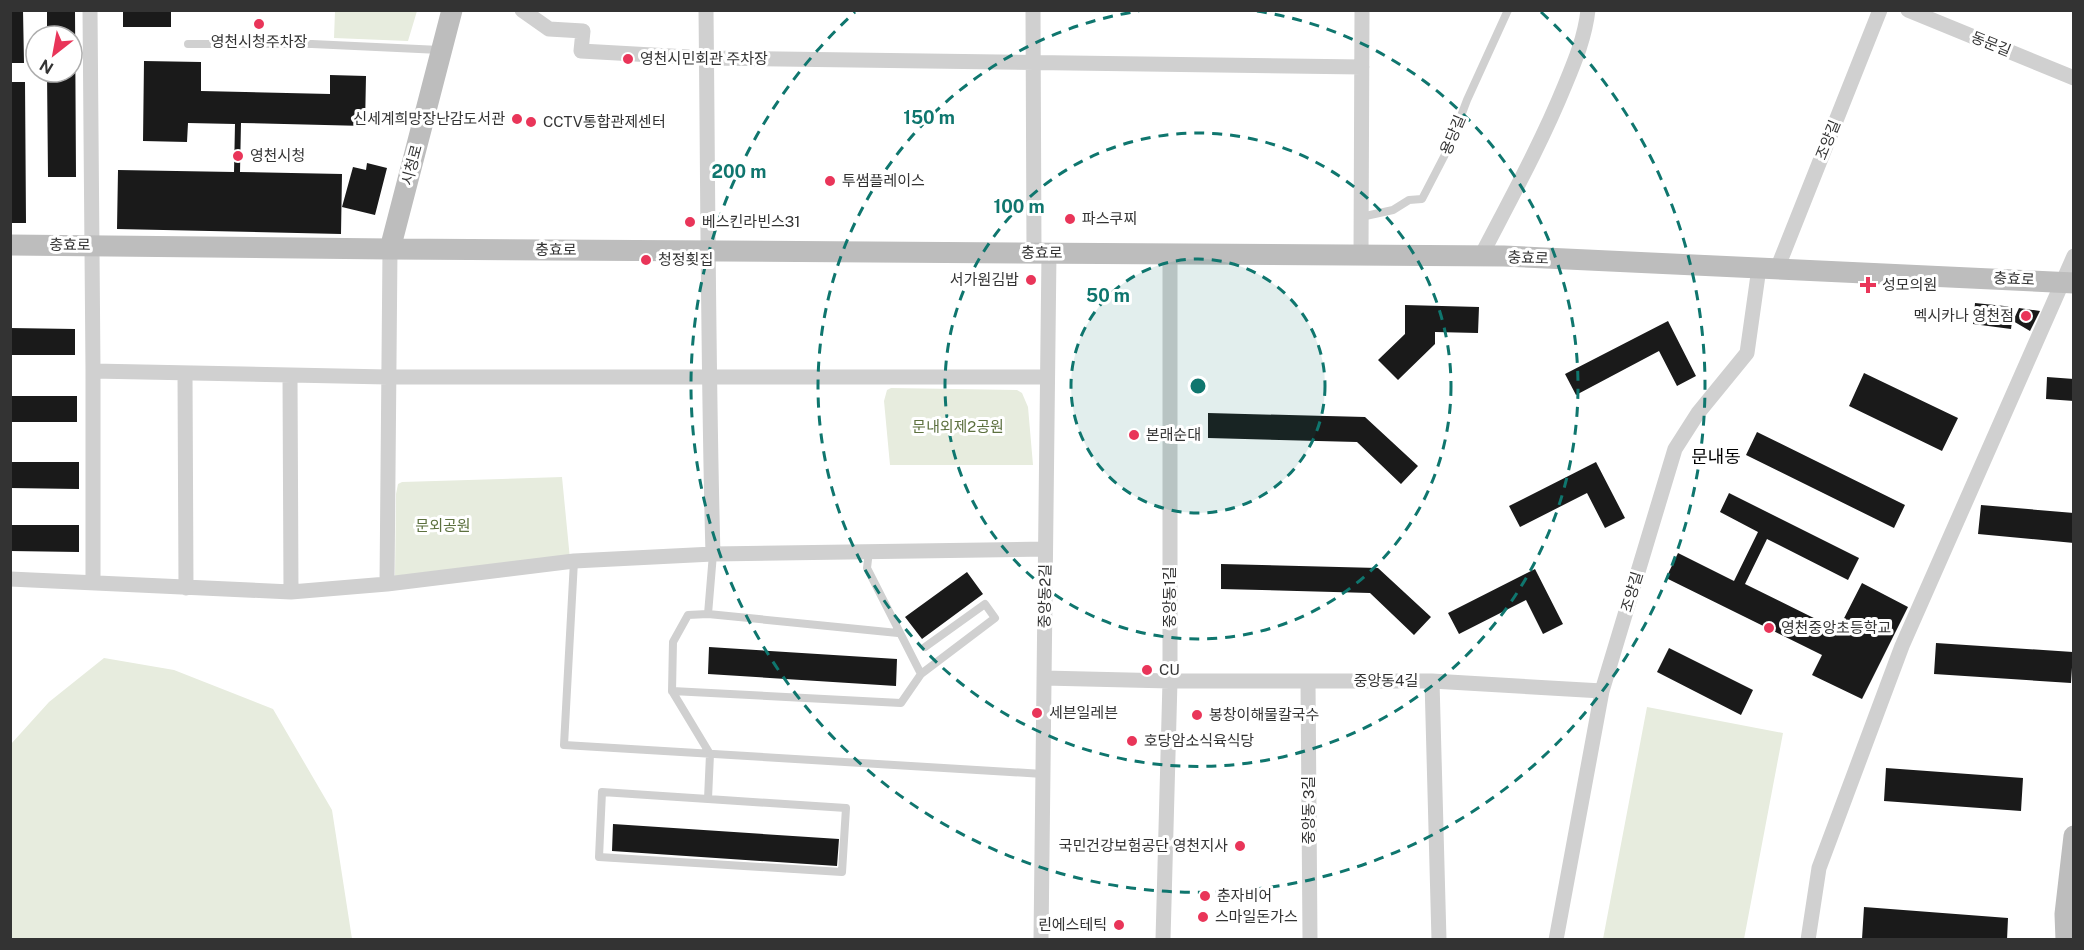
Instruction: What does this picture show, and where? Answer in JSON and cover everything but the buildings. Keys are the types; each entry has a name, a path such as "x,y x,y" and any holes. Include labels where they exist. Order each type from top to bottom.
{"street":[{"path":"90,10 93,583"},
{"name":"시청로","path":"390,249 452,10"},
{"path":"522,10 549,29 583,31 580,51 706,58 1362,67"},
{"path":"706,10 708,377 713,554"},
{"name":"중앙동2길","path":"1033,10 1033,62 1047,377 1041,939"},
{"path":"1361,255 1362,10"},
{"path":"1481,256 1548,126 1587,26 1588,10"},
{"name":"조양길","path":"1556,939 1602,691 1675,449 1698,413 1747,353 1768,268 1880,10"},
{"name":"동문길","path":"1908,10 2073,78"},
{"name":"충효로","path":"10,245 1481,256 2068,282"},
{"path":"387,584 390,249"},
{"name":"중앙동1길","path":"1163,939 1170,681 1170,254"},
{"path":"1808,939 1819,868 1902,646 2068,282 2073,256"},
{"path":"93,371 388,377 1047,377"},
{"path":"185,373 186,588"},
{"path":"290,375 291,592"},
{"path":"10,579 291,592 387,584 574,561 713,554 1045,549"},
{"name":"중앙동4길","path":"1044,678 1170,681 1432,681 1602,691"},
{"name":"중앙동 3길","path":"1308,681 1310,939"},
{"path":"1432,681 1439,939"},
{"path":"2066,939 2065,914 2073,836"}],"lane":[{"name":"용당길","path":"1361,217 1393,210 1409,200 1422,199 1450,145 1467,100 1509,10"},
{"path":"188,44 312,44 441,50"},
{"path":"870,551 867,568 898,633 921,674"},
{"path":"708,614 713,554"},
{"path":"574,561 564,745 1043,774"},
{"path":"672,691 900,703 921,674 995,618 985,604 925,647"},
{"path":"708,799 710,754 672,691 673,642 688,615 708,614 898,633"},
{"path":"602,792 708,799 846,808 842,872 598,857 602,792"}],"green space":[{"path":"335,10 417,11 408,41 334,38"},
{"name":"문내외제2공원","path":"891,388 1017,390 1022,393 1028,407 1033,465 890,465 884,401 887,390"},
{"name":"문외공원","path":"562,477 570,559 395,578 398,484 402,482"},
{"path":"104,658 174,670 273,709 332,810 352,939 11,939 11,744 49,702"},
{"path":"1647,707 1783,733 1744,939 1603,939"}],"place":[{"name":"영천시청주차장","path":"259,24"},
{"name":"영천시민회관 주차장","path":"628,59"},
{"name":"신세계희망장난감도서관","path":"517,119"},
{"name":"CCTV통합관제센터","path":"531,122"},
{"name":"영천시청","path":"238,156"},
{"name":"투썸플레이스","path":"830,181"},
{"name":"파스쿠찌","path":"1070,219"},
{"name":"베스킨라빈스31","path":"690,222"},
{"name":"청정횟집","path":"646,260"},
{"name":"서가원김밥","path":"1031,280"},
{"name":"성모의원","path":"1868,285"},
{"name":"멕시카나 영천점","path":"2026,316"},
{"name":"본래순대","path":"1134,435"},
{"name":"영천중앙초등학교","path":"1769,628"},
{"name":"CU","path":"1147,670"},
{"name":"세븐일레븐","path":"1037,713"},
{"name":"봉창이해물칼국수","path":"1197,715"},
{"name":"호당암소식육식당","path":"1132,741"},
{"name":"국민건강보험공단 영천지사","path":"1240,846"},
{"name":"춘자비어","path":"1205,896"},
{"name":"스마일돈가스","path":"1203,917"},
{"name":"린에스테틱","path":"1119,925"}],"district":[{"name":"문내동","path":"1716,457"}]}
